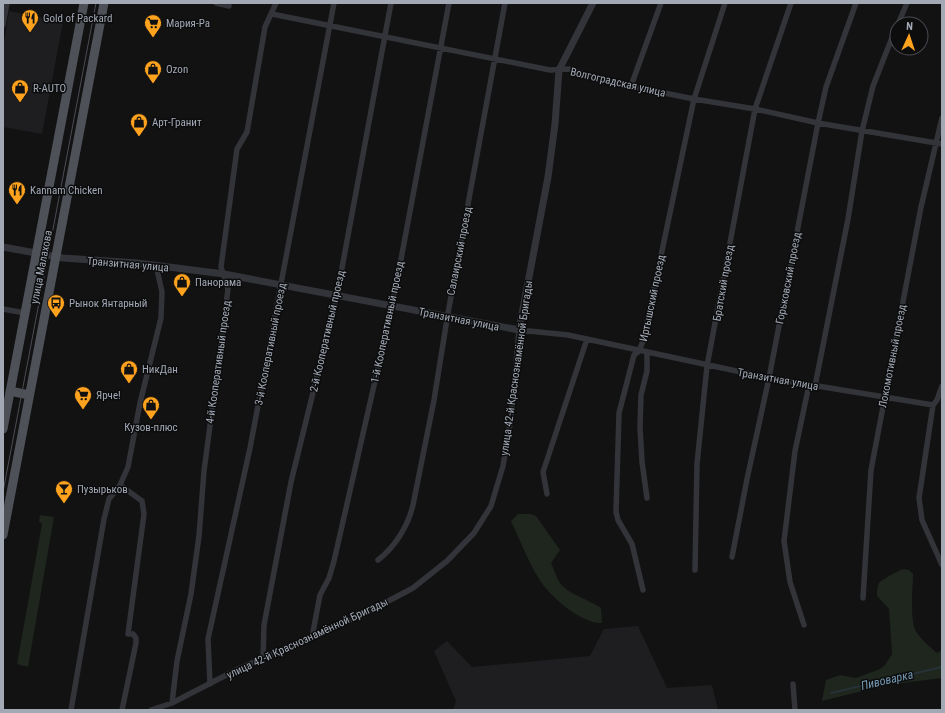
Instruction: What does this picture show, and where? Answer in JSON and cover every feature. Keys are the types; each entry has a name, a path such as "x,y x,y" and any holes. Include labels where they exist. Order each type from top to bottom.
{"main road":[{"name":"улица Малахова","path":"3,429 84,3"},
{"name":"улица Малахова","path":"3,535 104,3"},
{"path":"10,391 29,395"}],"street":[{"path":"3,26 7,3"},
{"path":"216,3 229,6"},
{"name":"4-й Кооперативный проезд","path":"172,703 177,661 191,594 199,536 204,471 228,289 221,267 237,149 247,132 265,27 276,3"},
{"name":"3-й Кооперативный проезд","path":"210,684 208,640 250,448 282,285 334,3"},
{"name":"2-й Кооперативный проезд","path":"263,658 264,625 291,482 337,296 391,3"},
{"name":"1-й Кооперативный проезд","path":"312,637 320,595 329,578 334,561 391,306 449,3"},
{"name":"Салаирский проезд","path":"378,560 388,553 409,521 434,400 505,3"},
{"name":"улица 42-й Краснознамённой Бригады","path":"151,710 172,703 263,658 360,616 413,588 447,561 474,533 482,522 491,506 503,466 511,418 519,330 548,177 560,70 593,3"},
{"path":"631,86 660,3"},
{"name":"Иртышский проезд","path":"644,590 632,544 618,520 616,512 619,413 634,355 639,351 644,342 694,99 725,3"},
{"name":"Братский проезд","path":"694,570 697,464 707,366 755,109 791,3"},
{"name":"Горьковский проезд","path":"732,557 826,87 856,3"},
{"path":"901,16 907,3"},
{"name":"Волгоградская улица","path":"272,14 384,38 550,70 570,69 589,77 694,99 755,109 818,123 942,144"},
{"path":"804,625 790,582 784,541 795,451 812,385 848,219 862,130 873,86 889,45"},
{"name":"Локомотивный проезд","path":"863,598 871,470 883,397 935,142 942,118"},
{"name":"Транзитная улица","path":"3,247 55,257 156,265 224,274 519,330 587,339 707,366 769,378 933,405"},
{"path":"71,710 104,520 109,500 120,485 128,467 140,403 161,318 162,292 156,265"},
{"path":"3,309 25,312"},
{"path":"547,494 543,472 587,339"},
{"name":"Иртышский проезд","path":"647,353 647,372 641,395 640,428 642,462 648,498"},
{"path":"942,386 937,400 933,405 919,498 922,520 942,565"},
{"path":"120,485 142,501 144,514 128,634 133,634 136,638 136,643 122,710"},
{"path":"793,684 795,710"}],"shaded area":[{"path":"9,11 63,22 42,134 3,127 3,49"},
{"path":"518,514 530,514 536,516 560,550 551,563 560,583 567,590 601,608 602,623 586,619 568,609 552,595 541,582 529,561 511,521"},
{"path":"40,515 54,517 28,667 17,664 42,524 39,521"},
{"path":"904,569 909,570 913,574 912,613 917,633 937,653 942,650 942,678 887,685 822,701 826,680 840,675 856,678 880,669 885,665 892,654 889,609 877,596 877,590 881,581"},
{"path":"638,626 667,688 712,685 718,710 453,710 456,701 434,651 447,641 472,667 590,656 604,629"}],"waterway":[{"name":"Пивоварка","path":"831,693 942,667"}],"tram line":[{"path":"3,492 96,3"}],"place":[{"name":"Gold of Packard","path":"30,33"},
{"name":"Мария-Ра","path":"153,38"},
{"name":"Ozon","path":"153,84"},
{"name":"R-AUTO","path":"20,103"},
{"name":"Арт-Гранит","path":"139,137"},
{"name":"Kannam Chicken","path":"17,205"},
{"name":"Панорама","path":"182,297"},
{"name":"Рынок Янтарный","path":"56,318"},
{"name":"НикДан","path":"129,384"},
{"name":"Ярче!","path":"83,410"},
{"name":"Кузов-плюс","path":"151,420"},
{"name":"Пузырьков","path":"64,504"}]}
